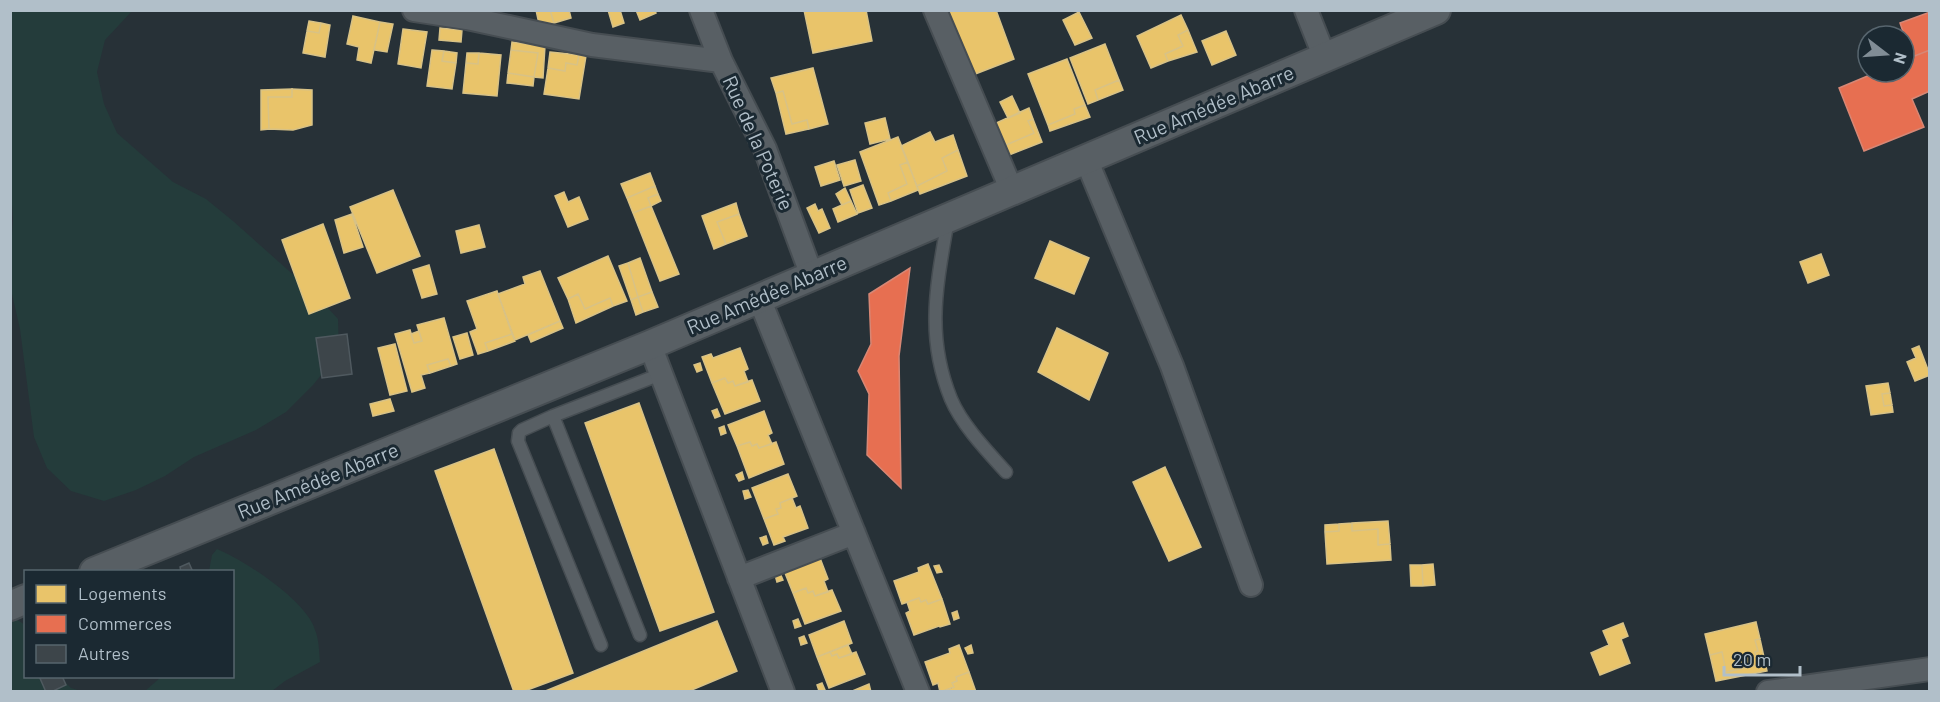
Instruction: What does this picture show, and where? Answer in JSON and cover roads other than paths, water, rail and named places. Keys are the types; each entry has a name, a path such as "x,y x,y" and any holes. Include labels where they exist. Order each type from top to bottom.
{"street":[{"path":"414,10 467,18 592,45 721,61"},
{"name":"Rue de la Poterie","path":"701,10 721,61 765,149 812,276"},
{"path":"935,10 1012,191"},
{"path":"1306,10 1325,57"},
{"name":"Rue Amédée Abarre","path":"99,570 650,345 1436,10"},
{"path":"1086,159 1172,366 1251,585"},
{"path":"759,298 918,692"},
{"path":"650,345 783,692"},
{"path":"739,578 854,533"},
{"path":"10,606 24,600"},
{"path":"1768,692 1929,669"}],"lane":[{"path":"948,218 934,314 937,351 951,400 974,436 1006,472"},
{"path":"601,645 518,441 519,433 553,416 661,374"},
{"path":"553,416 640,635"}]}
